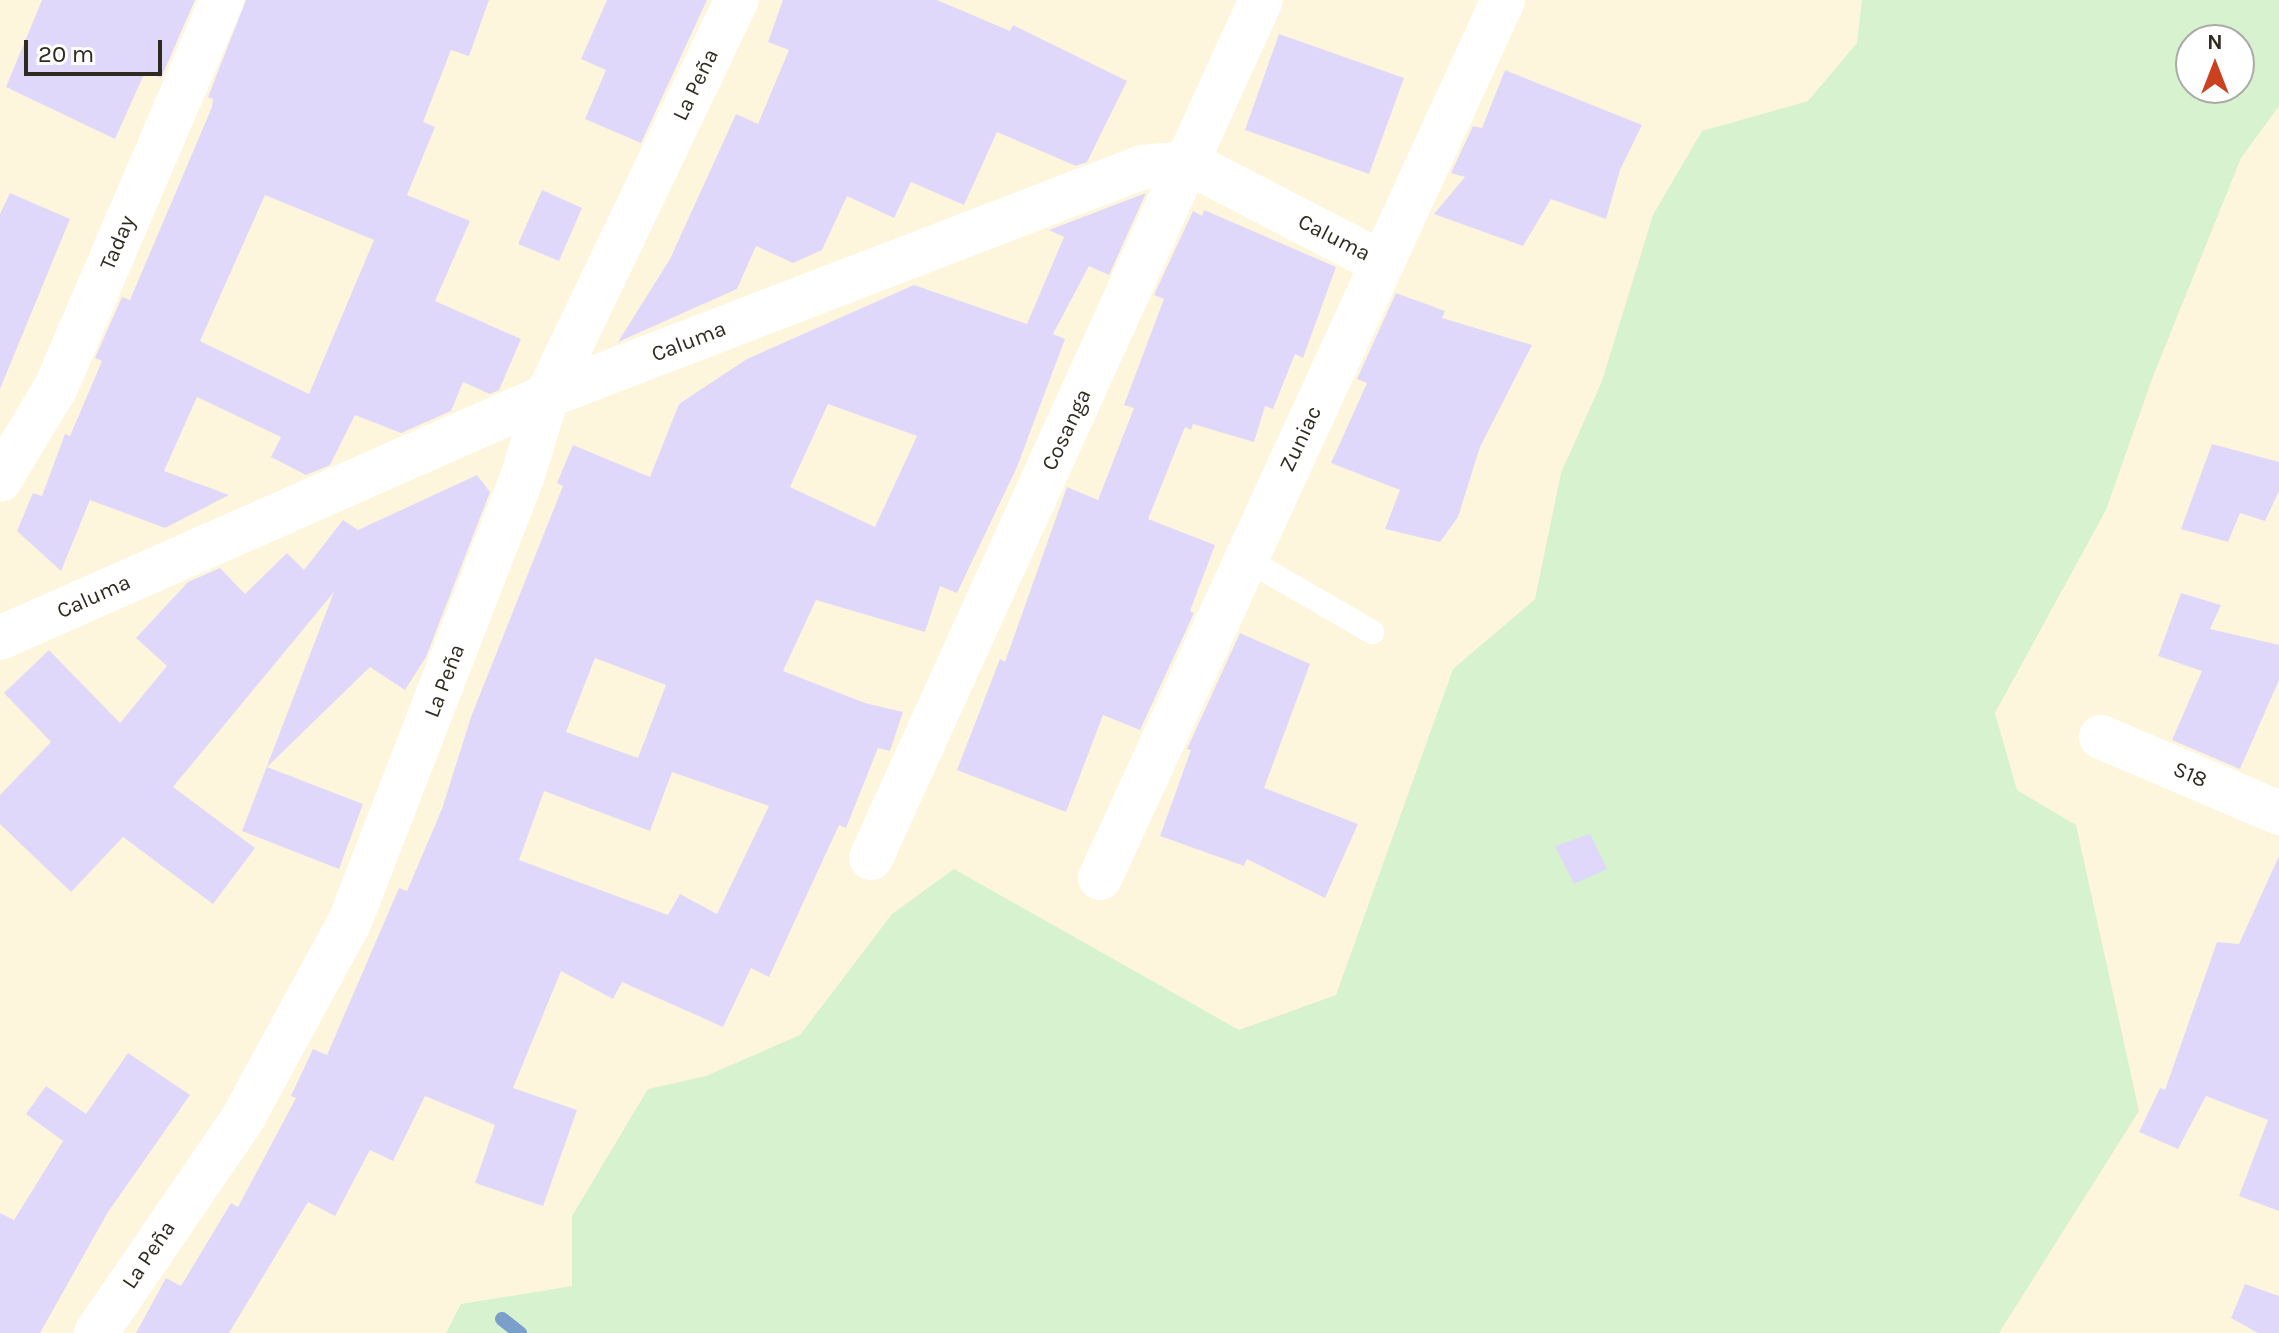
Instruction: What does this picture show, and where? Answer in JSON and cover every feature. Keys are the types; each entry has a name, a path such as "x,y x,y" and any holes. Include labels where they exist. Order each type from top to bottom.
{"street":[{"name":"Taday","path":"0,480 56,387 222,0"},
{"name":"La Peña","path":"96,1333 243,1118 350,921 522,478 547,396 737,0"},
{"name":"Cosanga","path":"871,858 1261,0"},
{"name":"Zuniac","path":"1100,878 1503,0"},
{"name":"Caluma","path":"0,638 547,396 1143,167 1189,163 1382,263"},
{"name":"S18","path":"2101,737 2279,813"}],"lane":[{"path":"1246,559 1372,632"}],"green space":[{"path":"1862,0 2279,0 2279,106 2241,158 2152,379 2106,510 1995,713 2017,790 2076,825 2139,1111 1999,1333 446,1333 461,1304 572,1286 572,1216 648,1089 706,1076 800,1035 892,914 954,869 1239,1030 1336,995 1453,669 1535,599 1561,473 1602,381 1653,215 1702,131 1808,101 1857,43"}],"building":[{"path":"42,0 195,0 161,78 145,72 115,139 6,87"},
{"path":"246,0 489,0 469,56 451,50 423,122 435,127 407,195 470,221 435,301 521,339 499,390 490,394 463,382 451,411 401,433 355,415 330,465 306,475 271,457 281,437 197,397 164,471 229,495 165,528 90,500 61,571 17,531 33,493 42,496 65,434 70,436 102,361 95,358 122,297 130,300 212,107 213,99 208,97","holes":["265,195 374,240 309,394 200,341"]},
{"path":"607,0 707,0 641,143 585,119 606,70 581,59"},
{"path":"783,0 937,0 1010,31 1013,25 1127,81 1087,162 1076,166 997,132 964,205 911,182 894,218 847,196 822,250 793,263 756,246 737,289 618,342 670,259 736,114 758,124 789,50 768,42"},
{"path":"1279,34 1404,78 1369,174 1245,130"},
{"path":"1505,70 1642,125 1620,170 1606,219 1551,199 1523,246 1434,214 1465,177 1451,173 1473,126 1482,128"},
{"path":"542,190 582,208 559,261 518,244"},
{"path":"10,193 70,219 0,389 0,214"},
{"path":"1146,193 1109,275 1089,266 1053,334 1065,339 1017,467 957,593 940,586 925,632 816,600 783,671 865,703 903,712 890,751 878,748 846,828 839,825 769,977 751,968 723,1027 622,982 613,999 561,971 513,1088 577,1110 543,1206 475,1183 495,1125 425,1096 393,1161 370,1150 335,1216 308,1202 229,1333 136,1333 166,1278 181,1286 231,1203 238,1207 296,1098 291,1096 313,1049 327,1055 399,888 407,891 442,809 471,717 563,486 557,483 573,445 650,477 679,404 747,359 914,285 1027,324 1064,237 1049,230","holes":["828,404 917,436 875,527 790,487","595,658 666,685 638,758 566,732","672,772 769,806 717,914 680,894 668,915 519,860 544,791 650,831"]},
{"path":"1204,210 1336,267 1303,358 1295,354 1273,409 1265,406 1254,442 1193,424 1191,430 1185,427 1148,519 1215,545 1190,611 1194,613 1140,730 1103,715 1066,812 957,770 1000,659 1005,662 1067,487 1098,500 1134,408 1124,405 1164,299 1154,295 1193,211 1202,216"},
{"path":"1396,293 1445,311 1442,318 1532,345 1480,447 1458,517 1440,542 1385,529 1400,490 1331,463 1367,383 1357,379"},
{"path":"2212,444 2279,462 2279,491 2265,521 2240,513 2228,542 2181,529"},
{"path":"477,475 490,492 426,657 405,690 370,667 267,767 363,804 339,869 242,831 334,592 173,787 255,848 213,904 123,837 71,892 0,824 0,795 51,742 4,693 49,650 120,723 167,666 136,638 188,582 220,568 245,594 287,553 304,570 343,520 358,530"},
{"path":"2181,593 2221,605 2210,629 2279,645 2279,680 2240,769 2172,740 2202,671 2158,656"},
{"path":"1240,633 1310,664 1264,788 1358,824 1325,898 1247,859 1244,866 1160,836 1191,750 1187,749"},
{"path":"1590,834 1607,869 1574,884 1555,846"},
{"path":"2279,856 2279,1211 2239,1196 2268,1120 2206,1096 2178,1149 2139,1132 2160,1088 2165,1090 2217,942 2239,944"},
{"path":"128,1053 190,1095 108,1212 40,1333 0,1333 0,1213 14,1220 63,1141 26,1114 46,1086 86,1114"},
{"path":"2245,1284 2279,1296 2279,1333 2258,1333 2231,1318"}],"waterway":[{"path":"502,1319 520,1333"}]}
